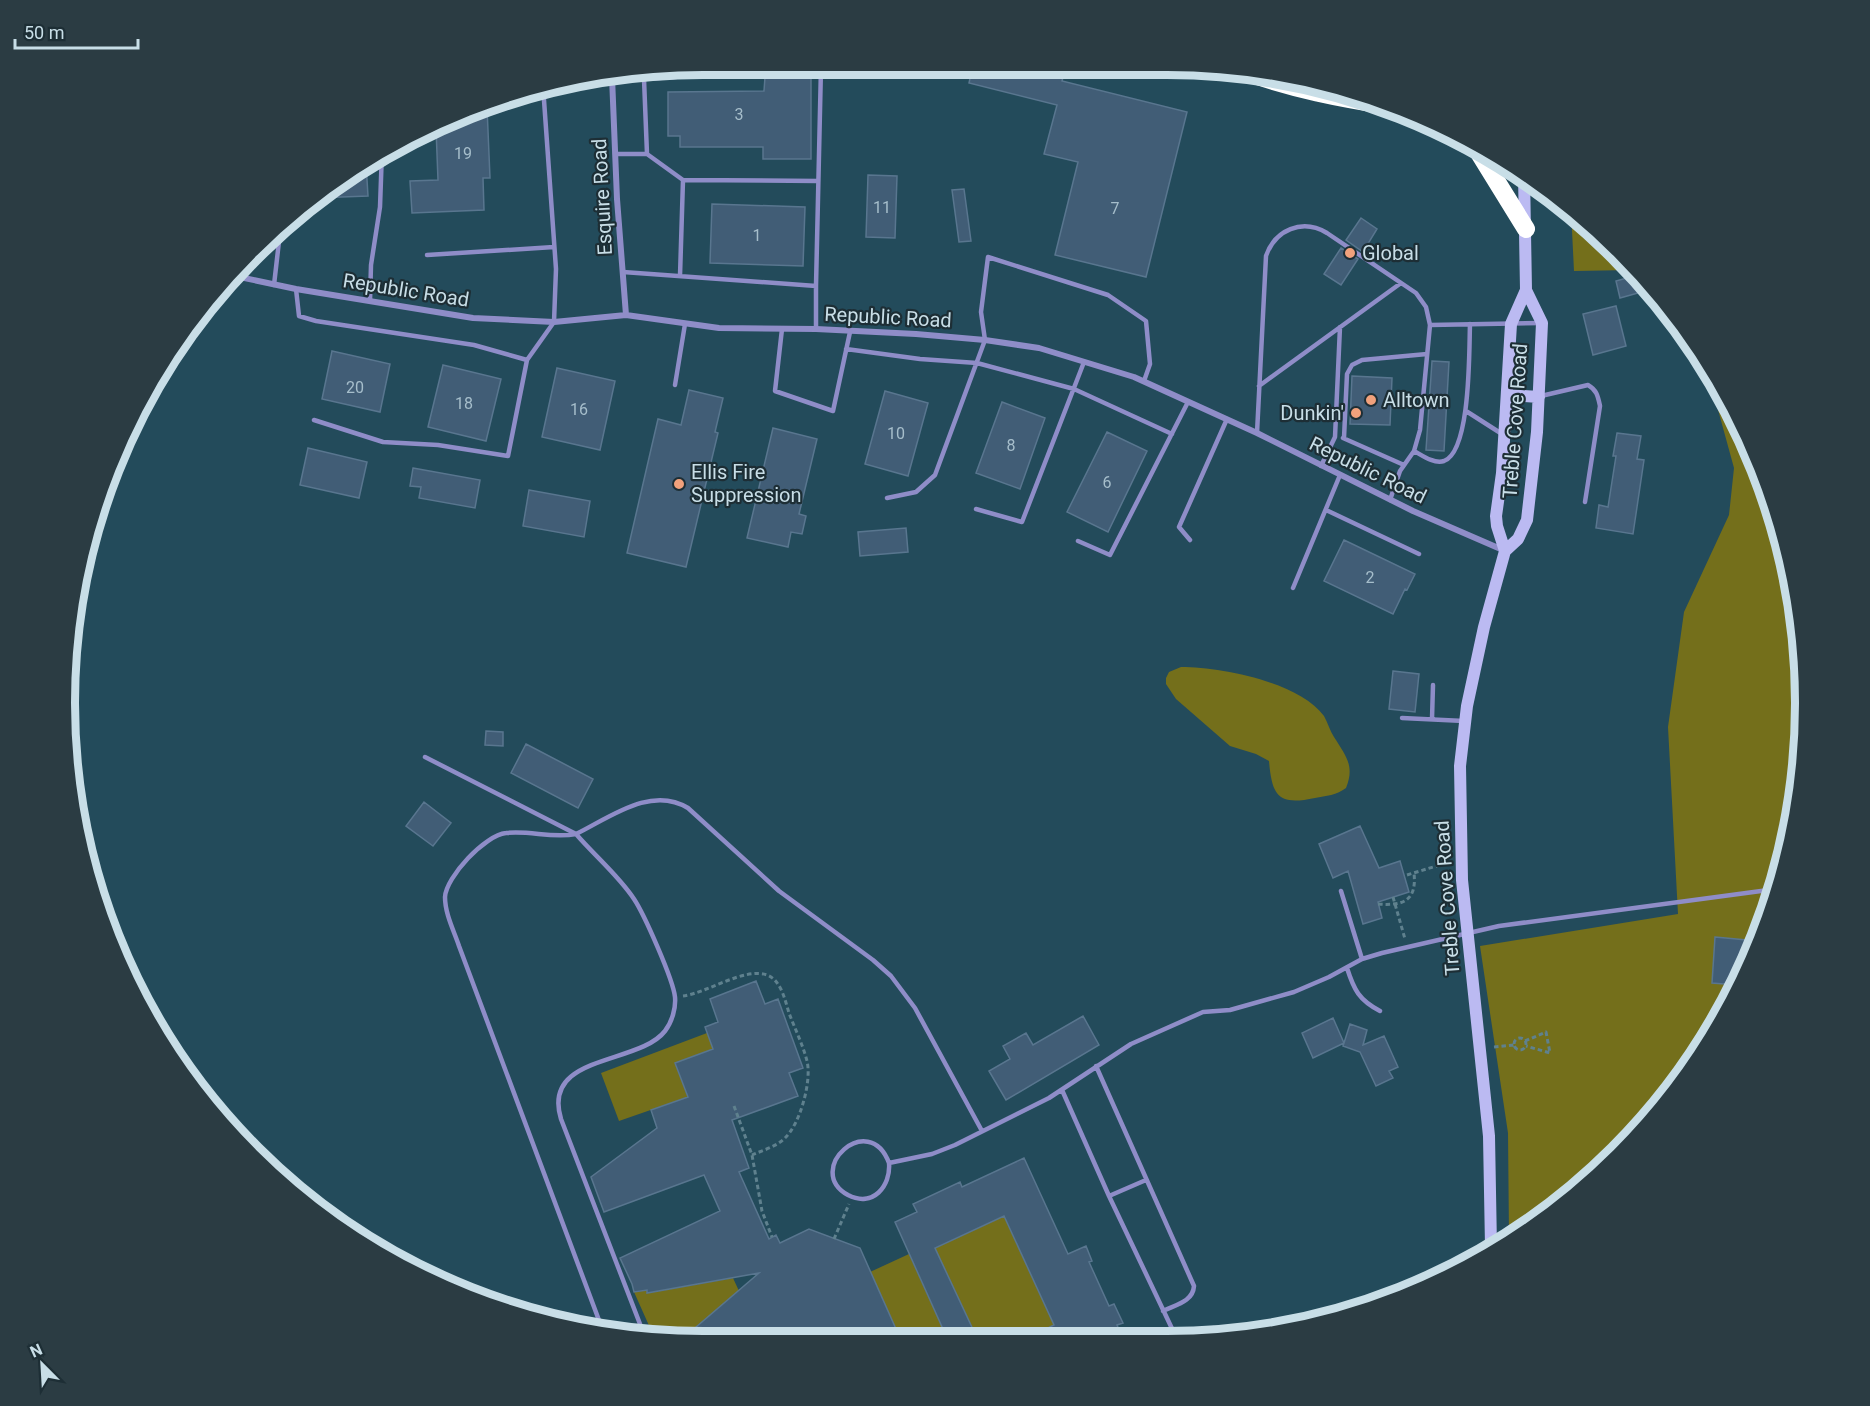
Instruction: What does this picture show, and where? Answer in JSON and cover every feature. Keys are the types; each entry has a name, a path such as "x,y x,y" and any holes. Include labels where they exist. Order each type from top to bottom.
{"highway":[{"path":"1484,161 1526,229"}],"main road":[{"name":"Treble Cove Road","path":"1505,550 1496,516 1508,395 1511,324 1526,290 1524,187"},
{"name":"Treble Cove Road","path":"1491,1241 1489,1136 1466,933 1460,827 1460,776 1464,721 1477,655 1505,550 1518,538 1527,520 1537,432 1542,323 1526,290"},
{"path":"1508,395 1539,397"}],"street":[{"name":"Esquire Road","path":"612,82 627,315"},
{"name":"Republic Road","path":"242,278 296,289 473,318 554,322 627,315 719,328 816,330 985,340 1039,348 1144,381 1257,433 1390,500 1505,550"}],"lane":[{"path":"647,154 644,79 703,75"},
{"path":"816,330 821,75"},
{"path":"314,420 383,442 438,445 508,456 527,360 554,322 556,270 544,95"},
{"path":"615,154 647,154 683,180 818,181"},
{"path":"370,301 371,265 381,207 382,164"},
{"path":"680,276 683,180"},
{"path":"1257,433 1266,256 1281,233 1300,226 1318,228 1401,283 1422,299 1428,311 1430,325 1420,430 1414,451 1400,471 1390,500"},
{"path":"274,285 279,240"},
{"path":"427,255 554,247"},
{"path":"887,498 916,492 935,475 985,340 981,312 988,257 1108,295 1146,321 1150,364 1144,381"},
{"path":"623,272 816,286"},
{"path":"1259,386 1401,283"},
{"path":"296,289 299,316 316,321 474,345 527,360"},
{"path":"1430,325 1542,323"},
{"path":"675,385 685,324"},
{"path":"1414,451 1439,462 1447,460 1455,453 1466,411 1470,324"},
{"path":"1321,466 1335,436 1340,327"},
{"path":"782,329 775,391 833,411 850,332"},
{"path":"846,349 920,359 977,363 1074,389 1172,434"},
{"path":"1344,438 1347,374 1352,365 1362,360 1427,354"},
{"path":"976,509 1022,522 1084,362"},
{"path":"1539,397 1588,385 1594,388 1598,397 1600,406 1585,502"},
{"path":"1078,541 1110,555 1188,402"},
{"path":"1466,411 1504,435"},
{"path":"1190,540 1179,527 1227,420"},
{"path":"1335,436 1404,465"},
{"path":"1293,588 1340,475"},
{"path":"1326,510 1419,554"},
{"path":"1432,684 1432,719"},
{"path":"1402,718 1464,721"},
{"path":"425,757 576,834 634,899 663,964 675,997 675,1007 670,1022 659,1038 579,1071 567,1080 559,1099 561,1119 642,1328"},
{"path":"600,1322 447,914 445,899 449,884 482,844 498,834 508,832 554,836 576,834 650,800 670,800 688,808 780,891 891,976 915,1008 982,1131"},
{"path":"889,1163 939,1151 982,1131 1062,1090 1131,1044 1203,1012 1230,1010 1269,1000 1313,984 1362,959 1466,933 1557,918 1767,890"},
{"path":"1341,891 1362,959"},
{"path":"1347,968 1360,997 1380,1011"},
{"path":"1096,1066 1194,1286 1193,1293 1188,1299 1163,1311"},
{"path":"1062,1090 1109,1196 1173,1331"},
{"path":"857,1142 874,1144 882,1150 889,1163 888,1182 881,1192 864,1199 852,1197 841,1190 834,1176 835,1160 841,1151 857,1142"},
{"path":"1109,1196 1146,1180"}],"path":[{"path":"1407,875 1446,864"},
{"path":"1378,903 1395,906 1413,894 1414,873"},
{"path":"1393,897 1407,946"},
{"path":"675,997 694,994 751,974 769,976 779,986 807,1060 807,1088 790,1133 777,1144 752,1155"},
{"path":"1480,1049 1514,1045 1520,1050 1526,1046 1550,1053 1546,1032 1525,1041 1518,1038 1514,1045"},
{"path":"1525,1041 1526,1046"},
{"path":"734,1106 752,1155 762,1211 772,1237"},
{"path":"834,1239 852,1197"}],"shaded area":[{"path":"1572,223 1621,270 1574,271"},
{"path":"1707,382 1730,425 1762,501 1774,540 1790,621 1794,662 1794,744 1790,785 1774,866 1762,905 1730,981 1711,1017 1665,1085 1611,1147 1581,1175 1509,1229 1508,1133 1480,946 1678,914 1668,727 1684,612 1729,515 1734,468 1717,406"},
{"path":"1181,667 1217,670 1258,679 1297,694 1312,704 1324,716 1348,761 1350,773 1346,788 1331,795 1303,800 1293,801 1279,796 1272,783 1269,761 1256,754 1230,746 1176,699 1166,684 1166,678 1169,672"},
{"path":"707,1033 713,1049 675,1063 688,1097 619,1121 601,1073"},
{"path":"1004,1216 1054,1325 1042,1331 974,1331 935,1248"},
{"path":"909,1254 944,1331 897,1331 870,1272"},
{"path":"733,1278 739,1291 692,1331 650,1329 634,1292 647,1290 648,1293"}],"building":[{"path":"971,75 1064,75 1062,81 1187,112 1146,277 1055,255 1078,162 1044,154 1057,105 969,83"},
{"path":"765,77 811,77 811,159 763,159 763,147 680,147 680,136 668,136 668,92 764,91"},
{"path":"487,113 490,178 483,178 484,210 412,213 410,181 438,180 436,135"},
{"path":"367,173 368,196 331,197"},
{"path":"868,175 897,176 895,238 866,237"},
{"path":"964,189 971,241 959,242 952,190"},
{"path":"712,204 805,207 803,266 710,263"},
{"path":"1361,218 1377,229 1363,252 1346,240"},
{"path":"1341,248 1358,259 1341,285 1324,274"},
{"path":"1628,278 1636,286 1638,293 1620,298 1616,281"},
{"path":"1616,306 1626,346 1593,355 1583,314"},
{"path":"332,351 390,364 380,412 322,399"},
{"path":"1432,361 1449,362 1444,451 1426,450"},
{"path":"443,365 501,379 486,441 428,427"},
{"path":"557,368 615,381 600,450 542,437"},
{"name":"Alltown","path":"1352,376 1392,378 1390,425 1350,424"},
{"path":"689,390 723,398 715,432 718,433 686,567 627,553 658,419 681,425"},
{"path":"885,391 928,403 908,476 865,464"},
{"path":"1002,402 1045,418 1020,489 976,473"},
{"path":"773,428 817,439 799,514 806,516 802,534 791,532 788,547 747,538"},
{"path":"1107,432 1147,451 1108,532 1067,512"},
{"path":"1617,433 1641,436 1637,459 1644,460 1633,534 1596,528 1599,505 1608,507"},
{"path":"308,448 367,462 359,498 300,485"},
{"path":"413,468 480,480 475,508 419,498 421,487 410,486"},
{"path":"529,490 590,501 584,537 523,526"},
{"path":"906,528 908,552 860,556 858,532"},
{"path":"1344,540 1415,574 1393,614 1324,581"},
{"path":"1393,671 1419,674 1415,712 1389,709"},
{"path":"486,731 503,732 503,746 485,745"},
{"path":"526,744 593,779 578,808 511,773"},
{"path":"424,802 451,823 433,846 406,826"},
{"path":"1360,826 1379,868 1400,861 1409,892 1378,902 1382,918 1363,924 1348,871 1333,878 1319,844"},
{"path":"1715,937 1748,940 1728,984 1712,983"},
{"path":"756,981 765,1004 778,999 803,1068 789,1073 798,1096 732,1120 749,1168 739,1172 769,1239 776,1235 780,1243 809,1229 860,1248 897,1331 692,1331 759,1273 647,1293 647,1290 634,1292 620,1258 720,1211 704,1175 604,1212 591,1177 657,1128 651,1110 688,1097 675,1063 713,1049 705,1027 718,1022 710,999"},
{"path":"1083,1016 1099,1045 1006,1100 989,1071 1010,1059 1003,1046 1026,1033 1033,1045"},
{"path":"1333,1018 1344,1043 1313,1058 1302,1033"},
{"path":"1350,1024 1367,1030 1363,1045 1384,1036 1398,1067 1389,1071 1393,1078 1376,1086 1360,1052 1343,1046"},
{"path":"1024,1158 1068,1254 1086,1246 1092,1261 1089,1262 1109,1306 1114,1304 1123,1323 1117,1325 1120,1331 1042,1331 1054,1325 1004,1216 935,1248 974,1331 944,1331 895,1222 917,1212 913,1204 960,1182 962,1187"}],"place":[{"name":"Global","path":"1350,253"},
{"name":"Alltown","path":"1371,400"},
{"name":"Dunkin'","path":"1356,413"},
{"name":"Ellis Fire Suppression","path":"679,484"}]}
